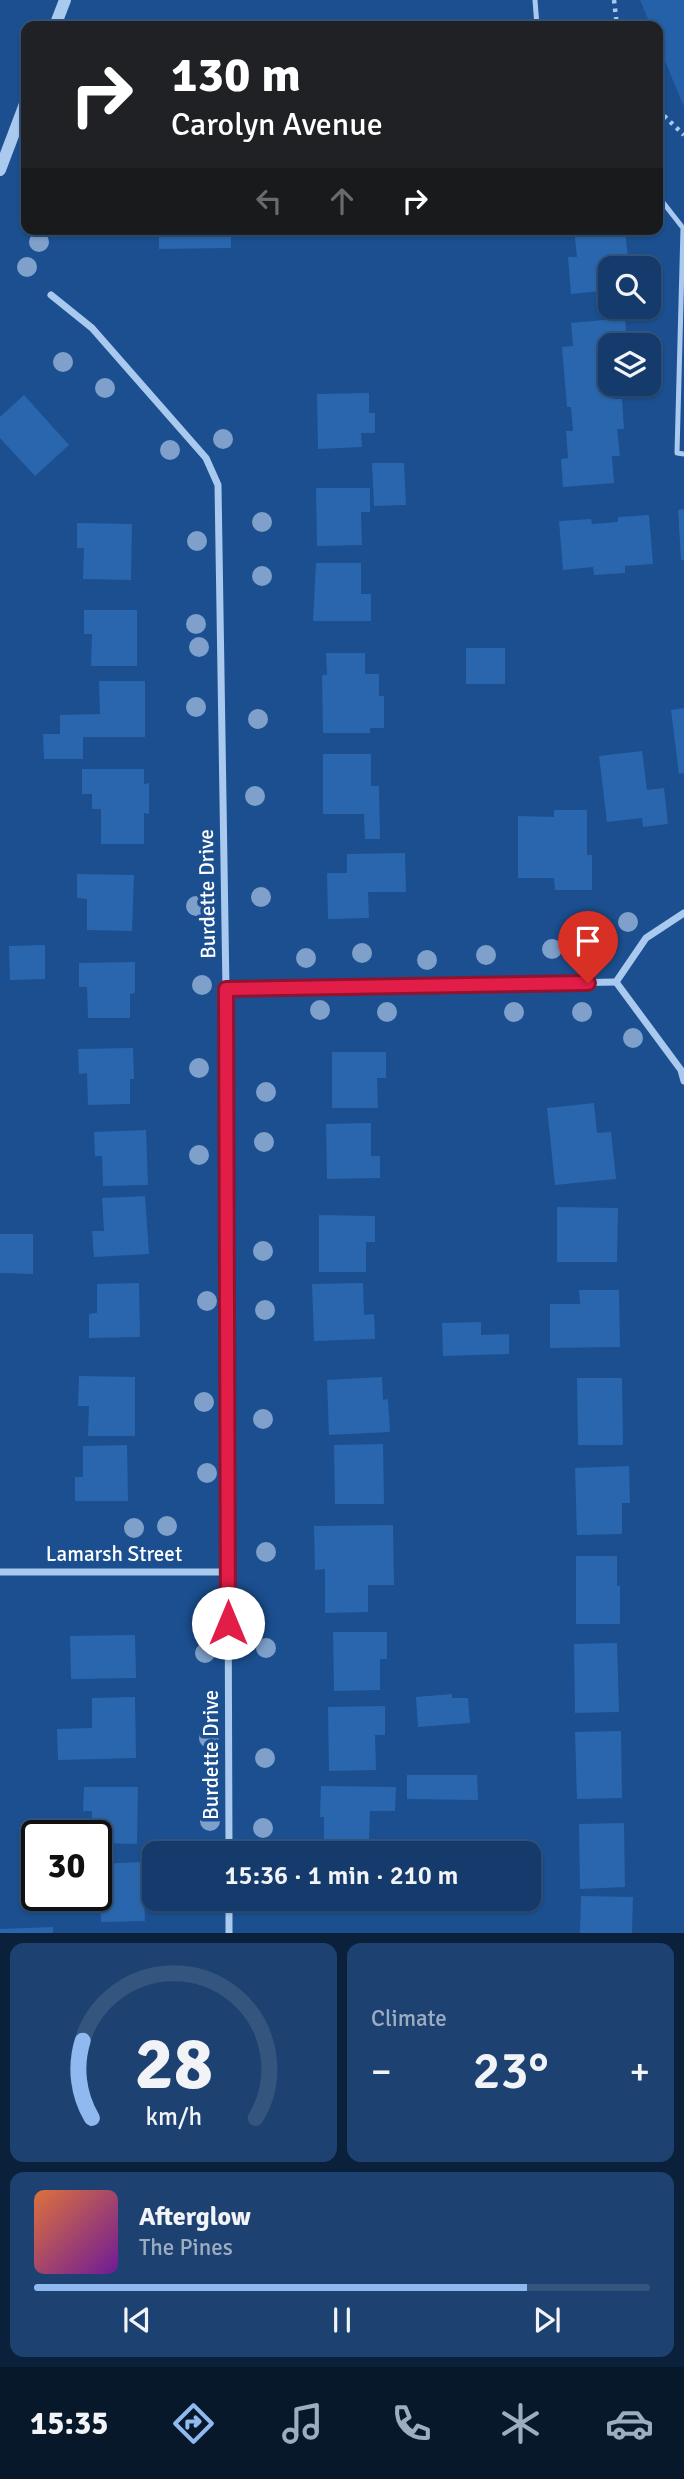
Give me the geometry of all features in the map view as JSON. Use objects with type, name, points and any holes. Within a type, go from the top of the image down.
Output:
[{"type":"street","points":[[57,21],[65,0]]},
{"type":"street","points":[[0,170],[21,114]]},
{"type":"street","name":"Burdette Drive","points":[[51,295],[92,328],[110,348],[206,458],[218,485],[226,989],[229,1841]]},
{"type":"street","points":[[616,982],[646,938],[684,913]]},
{"type":"street","points":[[226,989],[616,982]]},
{"type":"street","points":[[616,982],[681,1070],[684,1081]]},
{"type":"street","name":"Lamarsh Street","points":[[0,1572],[228,1572]]},
{"type":"street","points":[[229,1911],[229,1933]]},
{"type":"lane","points":[[535,0],[537,21]]},
{"type":"lane","points":[[663,202],[683,228],[677,453],[684,454]]},
{"type":"path","points":[[614,0],[616,21]]},
{"type":"path","points":[[663,115],[684,135]]},
{"type":"shaded area","points":[[640,0],[684,0],[684,107],[663,56],[663,21],[649,21]]},
{"type":"building","points":[[159,235],[231,235],[231,248],[159,249]]},
{"type":"building","points":[[575,235],[626,235],[628,256],[598,256],[598,291],[571,294],[568,257],[577,257]]},
{"type":"building","points":[[625,319],[626,333],[598,333],[598,396],[622,399],[624,429],[617,429],[620,456],[612,456],[614,483],[563,487],[561,459],[568,458],[566,431],[573,431],[571,407],[567,407],[562,347],[573,346],[571,323]]},
{"type":"building","points":[[369,393],[369,413],[375,413],[375,433],[361,433],[362,447],[318,449],[317,394]]},
{"type":"building","points":[[24,395],[69,445],[35,476],[0,438],[0,417]]},
{"type":"building","points":[[372,463],[404,463],[406,505],[374,506]]},
{"type":"building","points":[[316,488],[370,488],[370,512],[361,512],[362,545],[317,546]]},
{"type":"building","points":[[684,509],[684,560],[681,560],[678,510]]},
{"type":"building","points":[[649,515],[653,564],[625,566],[625,573],[594,575],[593,567],[563,570],[559,521],[591,519],[592,524],[618,522],[618,517]]},
{"type":"building","points":[[77,523],[132,524],[131,580],[83,579],[84,548],[77,548]]},
{"type":"building","points":[[316,563],[361,563],[361,594],[371,594],[371,621],[313,621]]},
{"type":"building","points":[[84,610],[137,610],[137,666],[91,666],[92,634],[84,634]]},
{"type":"building","points":[[466,648],[505,648],[505,684],[466,684]]},
{"type":"building","points":[[326,653],[365,653],[365,674],[379,674],[379,696],[384,696],[384,728],[370,728],[370,733],[323,733],[322,675],[327,675]]},
{"type":"building","points":[[99,681],[145,681],[145,737],[83,737],[83,759],[44,759],[43,734],[60,734],[60,715],[100,714]]},
{"type":"building","points":[[684,708],[684,773],[679,774],[671,710]]},
{"type":"building","points":[[642,751],[647,790],[664,788],[668,824],[643,827],[642,818],[607,822],[599,756]]},
{"type":"building","points":[[323,754],[371,754],[371,786],[379,786],[380,839],[365,839],[364,814],[323,814]]},
{"type":"building","points":[[82,769],[144,769],[144,784],[149,783],[149,814],[144,813],[144,844],[101,844],[101,809],[92,809],[92,794],[82,794]]},
{"type":"building","points":[[554,810],[587,810],[587,855],[592,855],[592,890],[555,890],[554,878],[518,878],[518,816],[554,817]]},
{"type":"building","points":[[405,853],[406,892],[368,892],[369,918],[328,919],[327,873],[347,873],[347,854]]},
{"type":"building","points":[[77,874],[134,875],[132,931],[87,930],[87,899],[77,898]]},
{"type":"building","points":[[45,945],[45,979],[10,980],[9,946]]},
{"type":"building","points":[[135,962],[135,993],[130,994],[130,1018],[88,1018],[87,987],[79,987],[79,963]]},
{"type":"building","points":[[133,1048],[134,1079],[130,1079],[130,1104],[88,1105],[87,1073],[79,1074],[78,1049]]},
{"type":"building","points":[[332,1052],[386,1052],[386,1078],[377,1078],[378,1108],[332,1108]]},
{"type":"building","points":[[594,1103],[597,1133],[611,1132],[616,1179],[555,1185],[547,1108]]},
{"type":"building","points":[[371,1123],[371,1156],[380,1156],[380,1178],[327,1179],[326,1124]]},
{"type":"building","points":[[146,1130],[148,1185],[103,1186],[102,1156],[95,1156],[94,1132]]},
{"type":"building","points":[[145,1196],[149,1254],[94,1257],[92,1231],[104,1231],[102,1198]]},
{"type":"building","points":[[557,1207],[618,1208],[617,1262],[557,1262]]},
{"type":"building","points":[[319,1215],[375,1216],[375,1242],[366,1242],[366,1272],[319,1272]]},
{"type":"building","points":[[0,1234],[33,1234],[33,1274],[0,1273]]},
{"type":"building","points":[[139,1283],[140,1337],[89,1338],[89,1314],[97,1313],[97,1284]]},
{"type":"building","points":[[363,1283],[364,1315],[374,1314],[375,1339],[314,1341],[312,1284]]},
{"type":"building","points":[[579,1290],[619,1290],[620,1347],[550,1348],[550,1304],[580,1304]]},
{"type":"building","points":[[481,1322],[481,1335],[509,1334],[509,1354],[443,1356],[442,1323]]},
{"type":"building","points":[[79,1376],[135,1377],[135,1436],[88,1436],[89,1406],[78,1406]]},
{"type":"building","points":[[382,1377],[383,1400],[388,1399],[390,1432],[329,1435],[327,1380]]},
{"type":"building","points":[[577,1378],[622,1378],[623,1445],[578,1445]]},
{"type":"building","points":[[383,1444],[384,1504],[335,1504],[334,1445]]},
{"type":"building","points":[[127,1445],[128,1501],[75,1501],[75,1477],[83,1477],[83,1446]]},
{"type":"building","points":[[629,1466],[630,1503],[622,1503],[622,1534],[577,1535],[575,1468]]},
{"type":"building","points":[[393,1525],[394,1585],[368,1585],[368,1612],[325,1613],[325,1569],[315,1570],[314,1526]]},
{"type":"building","points":[[576,1556],[617,1556],[620,1624],[576,1624]]},
{"type":"building","points":[[333,1632],[387,1632],[387,1659],[380,1659],[380,1690],[334,1691]]},
{"type":"building","points":[[135,1635],[136,1678],[71,1679],[70,1636]]},
{"type":"building","points":[[617,1643],[619,1712],[575,1713],[574,1644]]},
{"type":"building","points":[[452,1694],[452,1698],[468,1698],[470,1723],[418,1727],[416,1697]]},
{"type":"building","points":[[135,1697],[136,1758],[58,1760],[57,1729],[92,1728],[92,1698]]},
{"type":"building","points":[[385,1706],[385,1735],[375,1735],[376,1770],[329,1771],[328,1707]]},
{"type":"building","points":[[621,1731],[622,1798],[577,1799],[575,1732]]},
{"type":"building","points":[[407,1775],[477,1775],[478,1800],[407,1799]]},
{"type":"building","points":[[321,1786],[396,1787],[395,1811],[370,1811],[369,1841],[324,1841],[324,1817],[320,1817]]},
{"type":"building","points":[[84,1787],[138,1787],[137,1844],[112,1843],[112,1820],[92,1820],[92,1811],[83,1811]]},
{"type":"building","points":[[624,1823],[625,1887],[580,1889],[579,1824]]},
{"type":"building","points":[[142,1862],[142,1911],[145,1911],[145,1921],[101,1922],[101,1911],[112,1911],[112,1863]]},
{"type":"building","points":[[581,1896],[633,1897],[632,1933],[580,1933]]},
{"type":"building","points":[[53,1927],[53,1933],[0,1933],[0,1929]]},
{"type":"route","points":[[228,1623],[226,989],[588,983]]}]
